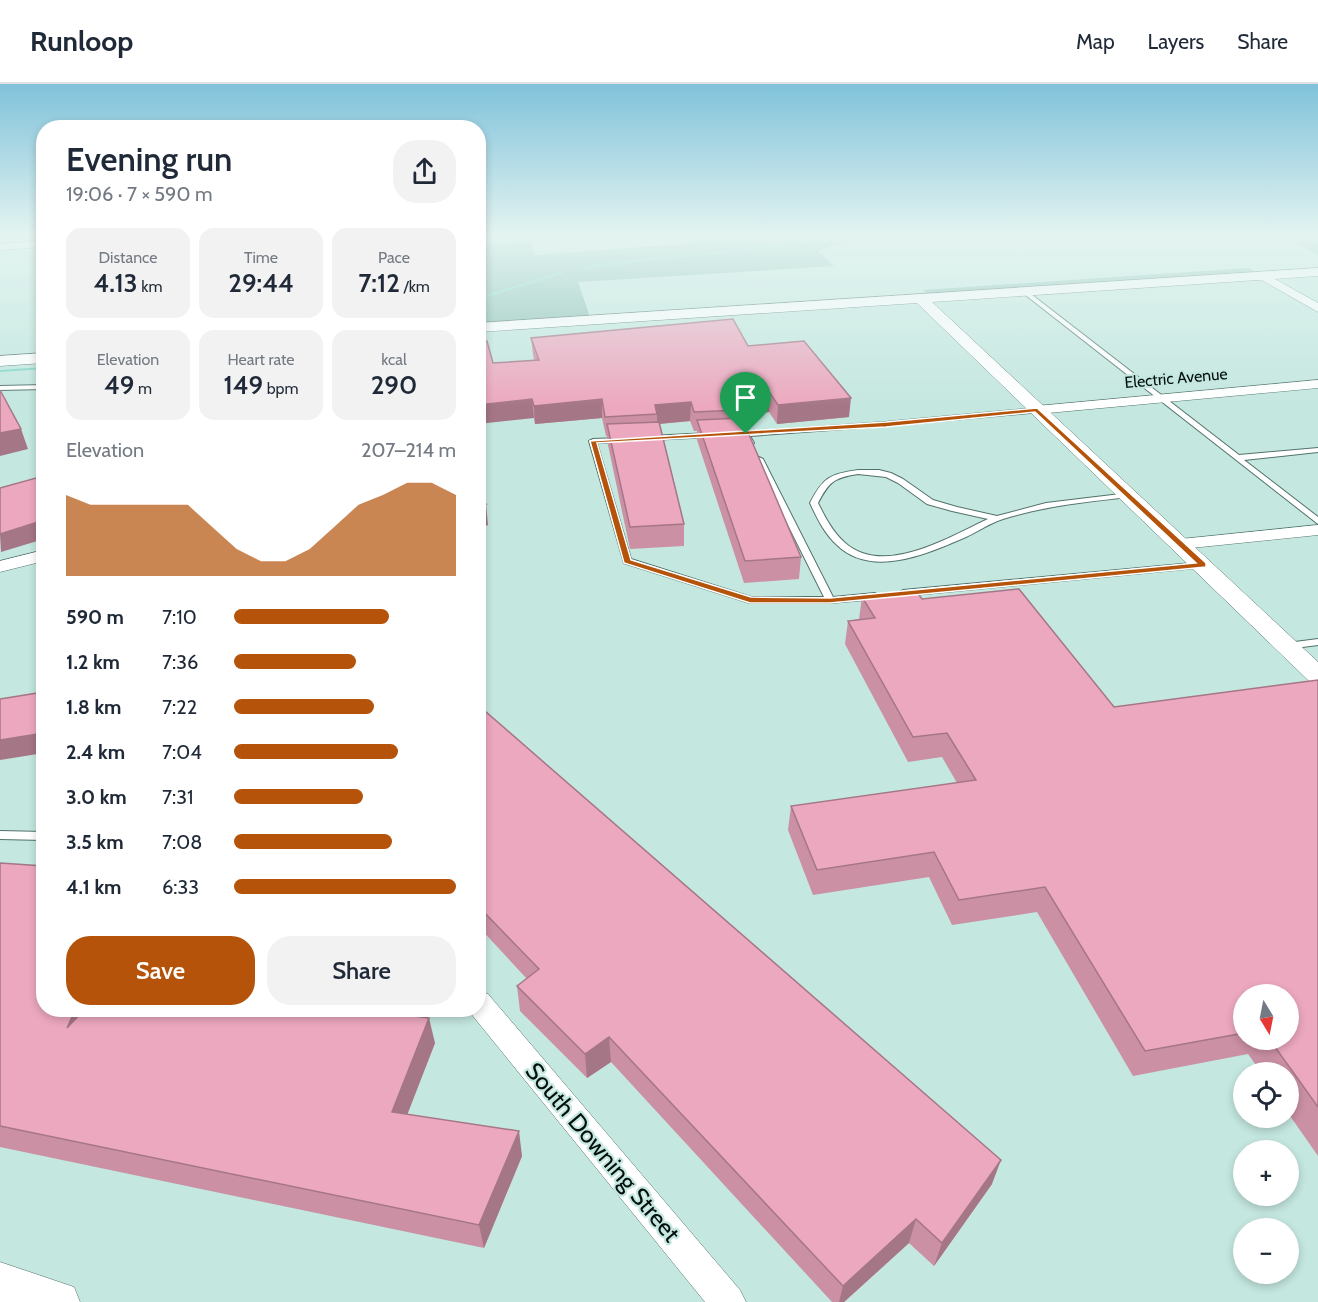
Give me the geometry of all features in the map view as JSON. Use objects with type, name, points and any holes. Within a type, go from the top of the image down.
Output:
[{"type":"street","points":[[486,327],[1025,292]]},
{"type":"street","points":[[1290,292],[1318,308]]},
{"type":"street","points":[[921,298],[1318,676]]},
{"type":"street","points":[[0,361],[36,359]]},
{"type":"street","name":"Electric Avenue","points":[[1037,410],[1318,384]]},
{"type":"street","points":[[1181,544],[1318,530]]},
{"type":"street","points":[[0,567],[36,557]]},
{"type":"street","name":"South Downing Street","points":[[486,1012],[728,1302]]},
{"type":"street","points":[[0,1283],[59,1302]]},
{"type":"lane","points":[[1025,292],[1318,521]]},
{"type":"lane","points":[[0,388],[36,387]]},
{"type":"lane","points":[[734,434],[886,424],[1037,410]]},
{"type":"lane","points":[[746,434],[830,600]]},
{"type":"lane","points":[[640,439],[722,435]]},
{"type":"lane","points":[[628,439],[593,441],[627,561],[750,600],[830,600],[1203,565]]},
{"type":"lane","points":[[1237,458],[1318,450]]},
{"type":"lane","points":[[997,518],[958,511],[927,501],[894,477],[879,472],[856,472],[839,477],[823,485],[814,503],[820,517],[843,547],[854,554],[896,560],[917,554],[997,518],[1129,495]]},
{"type":"lane","points":[[1287,646],[1318,642]]},
{"type":"lane","points":[[0,835],[36,836]]},
{"type":"green space","points":[[486,292],[581,292],[591,320],[486,328]]},
{"type":"green space","points":[[925,292],[1024,292],[932,298]]},
{"type":"building","points":[[733,319],[748,346],[804,341],[851,398],[778,405],[770,393],[734,397],[739,410],[694,412],[691,402],[655,405],[657,414],[605,417],[602,399],[534,406],[532,399],[486,404],[486,341],[493,363],[539,360],[531,338]]},
{"type":"building","points":[[0,390],[21,429],[0,433]]},
{"type":"building","points":[[742,418],[801,557],[745,561],[697,420]]},
{"type":"building","points":[[659,422],[684,524],[630,527],[607,424]]},
{"type":"building","points":[[36,478],[36,523],[0,534],[0,488]]},
{"type":"building","points":[[1019,589],[1114,707],[1318,680],[1318,1107],[1299,1080],[1299,1062],[1286,1062],[1277,1050],[1299,1050],[1299,984],[1233,984],[1233,1035],[1145,1051],[1045,887],[959,900],[934,852],[817,870],[791,806],[976,780],[947,733],[913,737],[848,621],[875,618],[862,597],[916,591],[922,599]]},
{"type":"building","points":[[36,693],[36,734],[0,740],[0,699]]},
{"type":"building","points":[[486,712],[1001,1160],[942,1243],[916,1219],[843,1286],[609,1037],[585,1054],[517,986],[539,969],[486,914]]},
{"type":"building","points":[[0,863],[36,865],[36,1017],[72,1017],[67,1028],[77,1017],[429,1018],[392,1112],[519,1131],[479,1225],[0,1126]]},
{"type":"waterway","points":[[486,297],[501,292]]},
{"type":"waterway","points":[[0,371],[36,369]]},
{"type":"route","points":[[1037,410],[1203,565],[830,600],[750,600],[627,561],[593,441],[746,434],[1037,410]]}]
